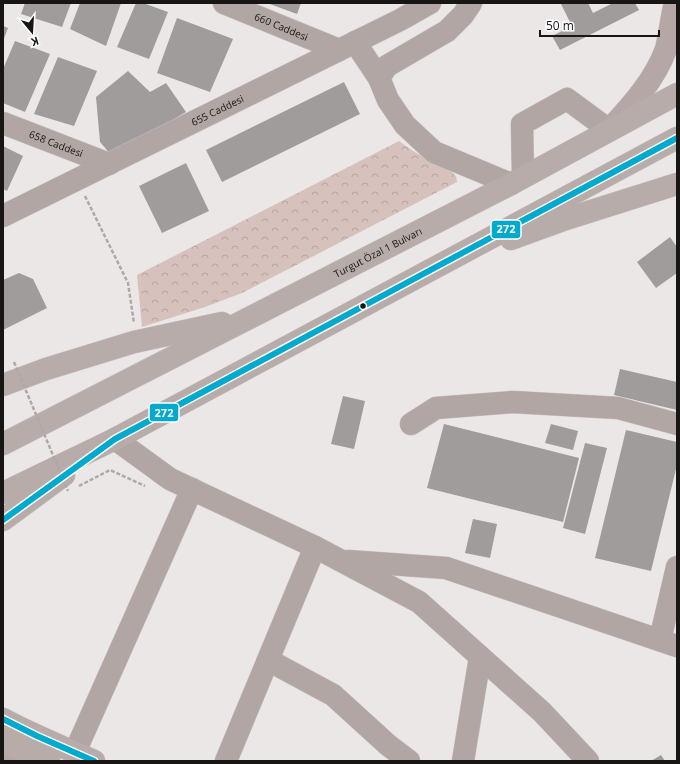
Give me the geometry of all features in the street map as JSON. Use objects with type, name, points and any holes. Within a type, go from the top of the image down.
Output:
[{"type":"highway","name":"Turgut Özal 1 Bulvarı","points":[[3,444],[517,180],[677,94]]},
{"type":"highway","points":[[3,494],[115,439],[677,138]]},
{"type":"highway","points":[[438,266],[566,219],[677,184]]},
{"type":"highway","points":[[3,385],[46,368],[134,342],[254,316]]},
{"type":"highway","name":"Turgut Özal 1 Bulvarı","points":[[3,434],[75,406]]},
{"type":"highway","points":[[3,520],[115,439]]},
{"type":"highway","points":[[3,514],[27,502]]},
{"type":"highway","points":[[3,719],[22,730],[94,761]]},
{"type":"highway","points":[[3,742],[49,761]]},
{"type":"main road","points":[[609,130],[642,91],[657,68],[666,46],[675,3]]},
{"type":"main road","points":[[3,757],[12,761]]},
{"type":"street","name":"660 Caddesi","points":[[224,3],[347,46]]},
{"type":"street","name":"655 Caddesi","points":[[3,216],[400,20],[430,3]]},
{"type":"street","points":[[379,78],[387,66],[447,31],[463,15],[471,3]]},
{"type":"street","points":[[347,46],[379,78],[388,100],[405,125],[434,152],[517,180],[522,124],[566,99],[609,130]]},
{"type":"street","name":"658 Caddesi","points":[[3,123],[109,164]]},
{"type":"street","points":[[411,424],[436,408],[513,402],[618,408],[677,424]]},
{"type":"street","points":[[115,439],[170,479],[315,547],[419,602],[542,712],[588,761]]},
{"type":"street","points":[[75,752],[192,489]]},
{"type":"street","points":[[226,761],[315,547]]},
{"type":"street","points":[[341,561],[446,568],[668,643],[677,567]]},
{"type":"street","points":[[462,761],[480,657]]},
{"type":"street","points":[[268,660],[333,695],[388,745],[410,761]]},
{"type":"path","points":[[77,180],[128,283],[135,324],[127,327]]},
{"type":"path","points":[[22,360],[14,362],[68,491],[110,470],[152,488]]},
{"type":"green space","points":[[399,141],[413,151],[450,170],[456,176],[457,182],[242,293],[205,307],[142,327],[137,275]]},
{"type":"building","points":[[25,3],[71,3],[62,27],[21,14]]},
{"type":"building","points":[[80,3],[121,3],[106,46],[70,29]]},
{"type":"building","points":[[136,3],[143,3],[168,12],[149,59],[117,47]]},
{"type":"building","points":[[267,3],[301,3],[297,14]]},
{"type":"building","points":[[588,3],[593,13],[613,3],[635,3],[639,10],[560,50],[552,36],[572,26],[561,4]]},
{"type":"building","points":[[177,18],[233,39],[210,92],[157,73]]},
{"type":"building","points":[[3,26],[8,28],[3,41]]},
{"type":"building","points":[[15,41],[50,54],[25,112],[3,103],[3,69]]},
{"type":"building","points":[[58,57],[97,71],[74,126],[34,114]]},
{"type":"building","points":[[128,71],[150,92],[166,83],[186,112],[112,156],[100,142],[96,97]]},
{"type":"building","points":[[344,82],[360,114],[222,182],[206,150]]},
{"type":"building","points":[[3,146],[23,156],[7,191],[3,189]]},
{"type":"building","points":[[186,163],[209,211],[162,233],[139,186]]},
{"type":"building","points":[[670,237],[677,247],[677,273],[656,288],[637,262]]},
{"type":"building","points":[[19,273],[33,279],[47,308],[3,330],[3,280]]},
{"type":"building","points":[[620,369],[677,382],[677,410],[614,395]]},
{"type":"building","points":[[343,396],[365,401],[354,449],[331,444]]},
{"type":"building","points":[[444,424],[579,458],[563,522],[427,488]]},
{"type":"building","points":[[551,424],[578,431],[573,450],[545,443]]},
{"type":"building","points":[[626,430],[677,442],[677,465],[651,571],[595,558]]},
{"type":"building","points":[[585,443],[607,448],[585,534],[563,528]]},
{"type":"building","points":[[473,519],[497,524],[490,558],[465,553]]},
{"type":"building","points":[[661,755],[665,761],[651,761]]},
{"type":"transit line","name":"272","points":[[3,520],[115,439],[677,138]]},
{"type":"transit line","name":"272","points":[[3,719],[94,761]]}]
